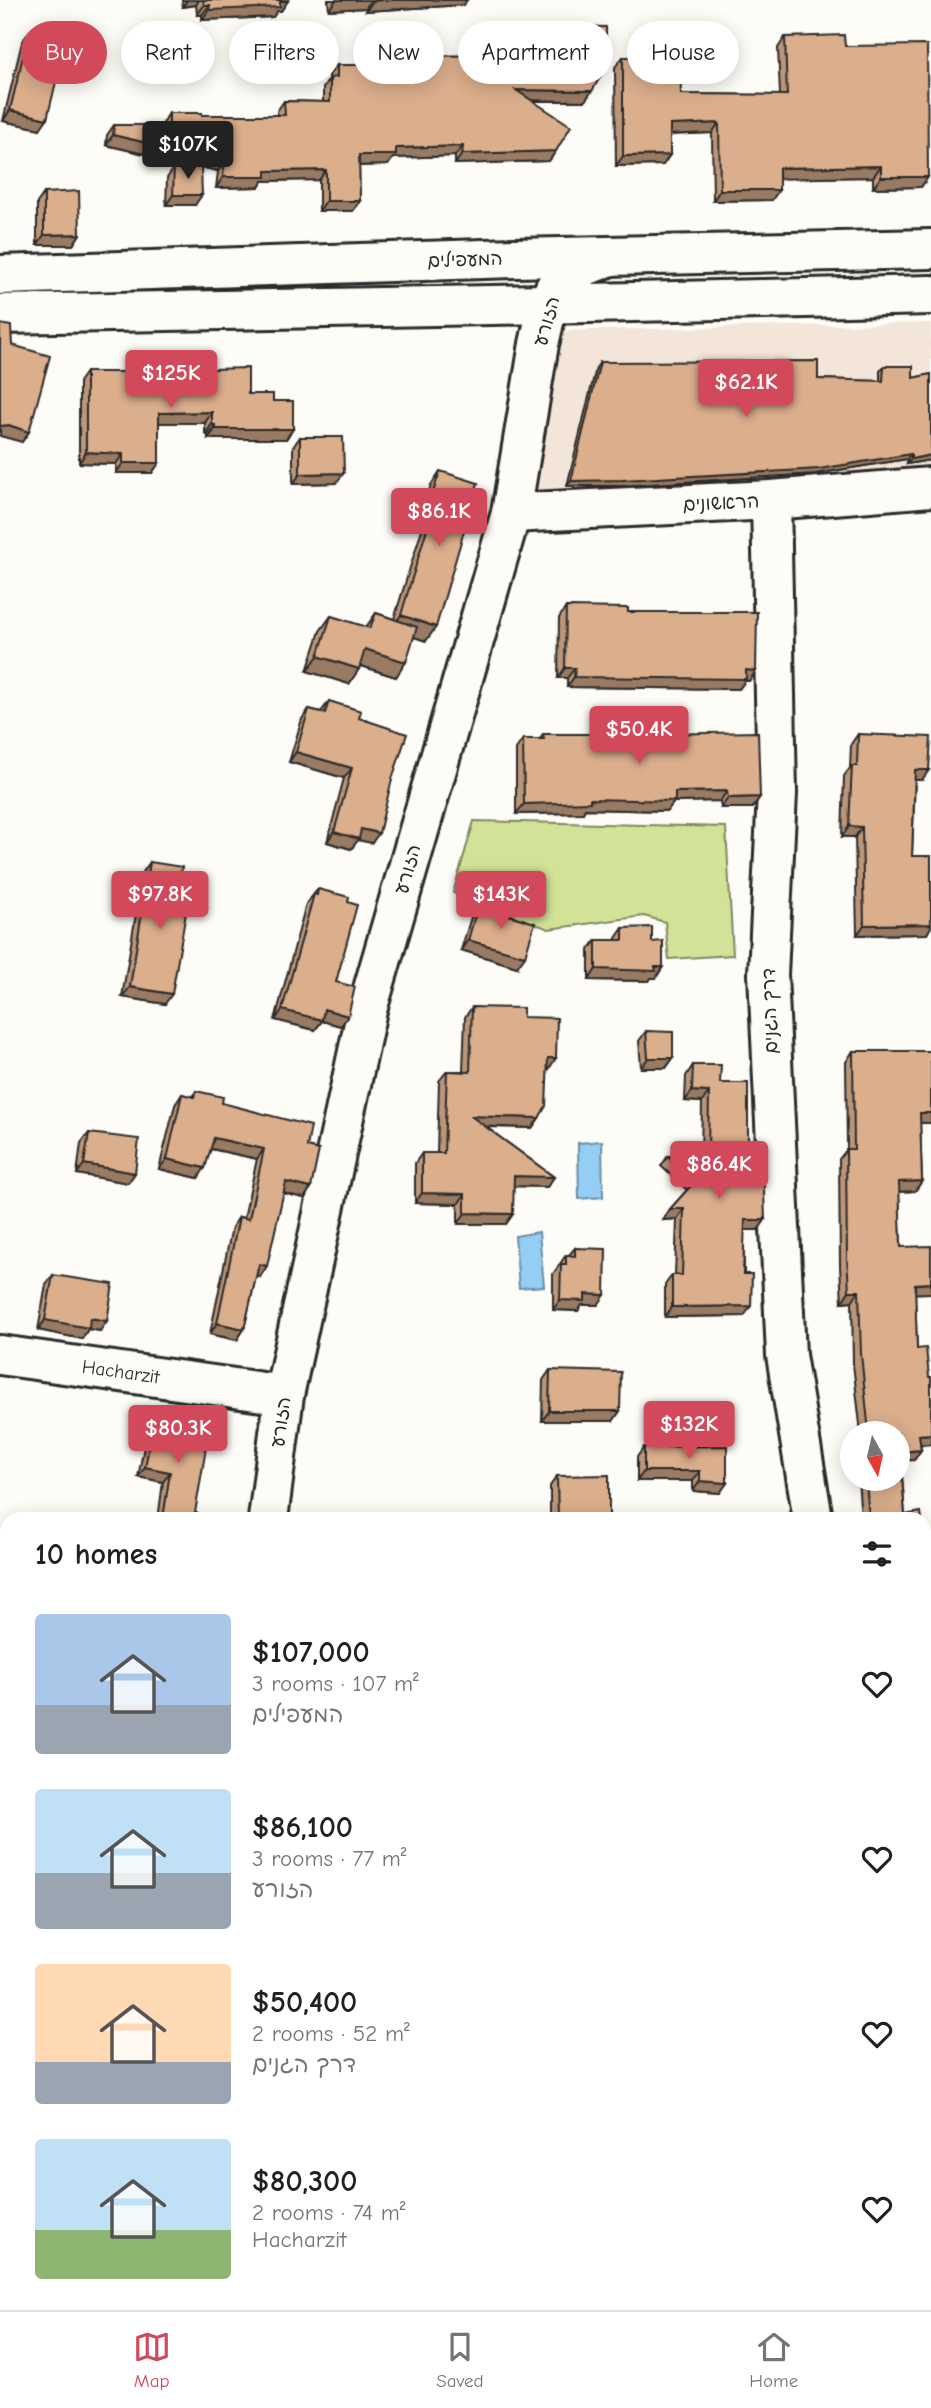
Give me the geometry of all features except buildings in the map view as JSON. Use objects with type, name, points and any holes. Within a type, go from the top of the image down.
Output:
[{"type":"street","name":"המעפילים","points":[[0,275],[931,249]]},
{"type":"street","name":"הזורע","points":[[269,1512],[285,1395],[367,1010],[511,513],[548,304],[555,288],[575,270],[610,256]]},
{"type":"street","points":[[0,314],[931,295]]},
{"type":"street","name":"הראשונים","points":[[511,513],[771,500],[931,487]]},
{"type":"street","name":"דרך הגנים","points":[[771,500],[777,793],[768,974],[786,1355],[812,1512]]},
{"type":"street","name":"Hacharzit","points":[[0,1355],[285,1395]]},
{"type":"shaded area","points":[[931,323],[931,477],[527,504],[553,331]]},
{"type":"green space","points":[[474,821],[726,827],[733,955],[669,959],[665,922],[644,916],[549,929],[453,893]]},
{"type":"water","points":[[602,1141],[603,1197],[579,1199],[578,1143]]},
{"type":"water","points":[[539,1232],[544,1286],[519,1288],[515,1236]]}]
